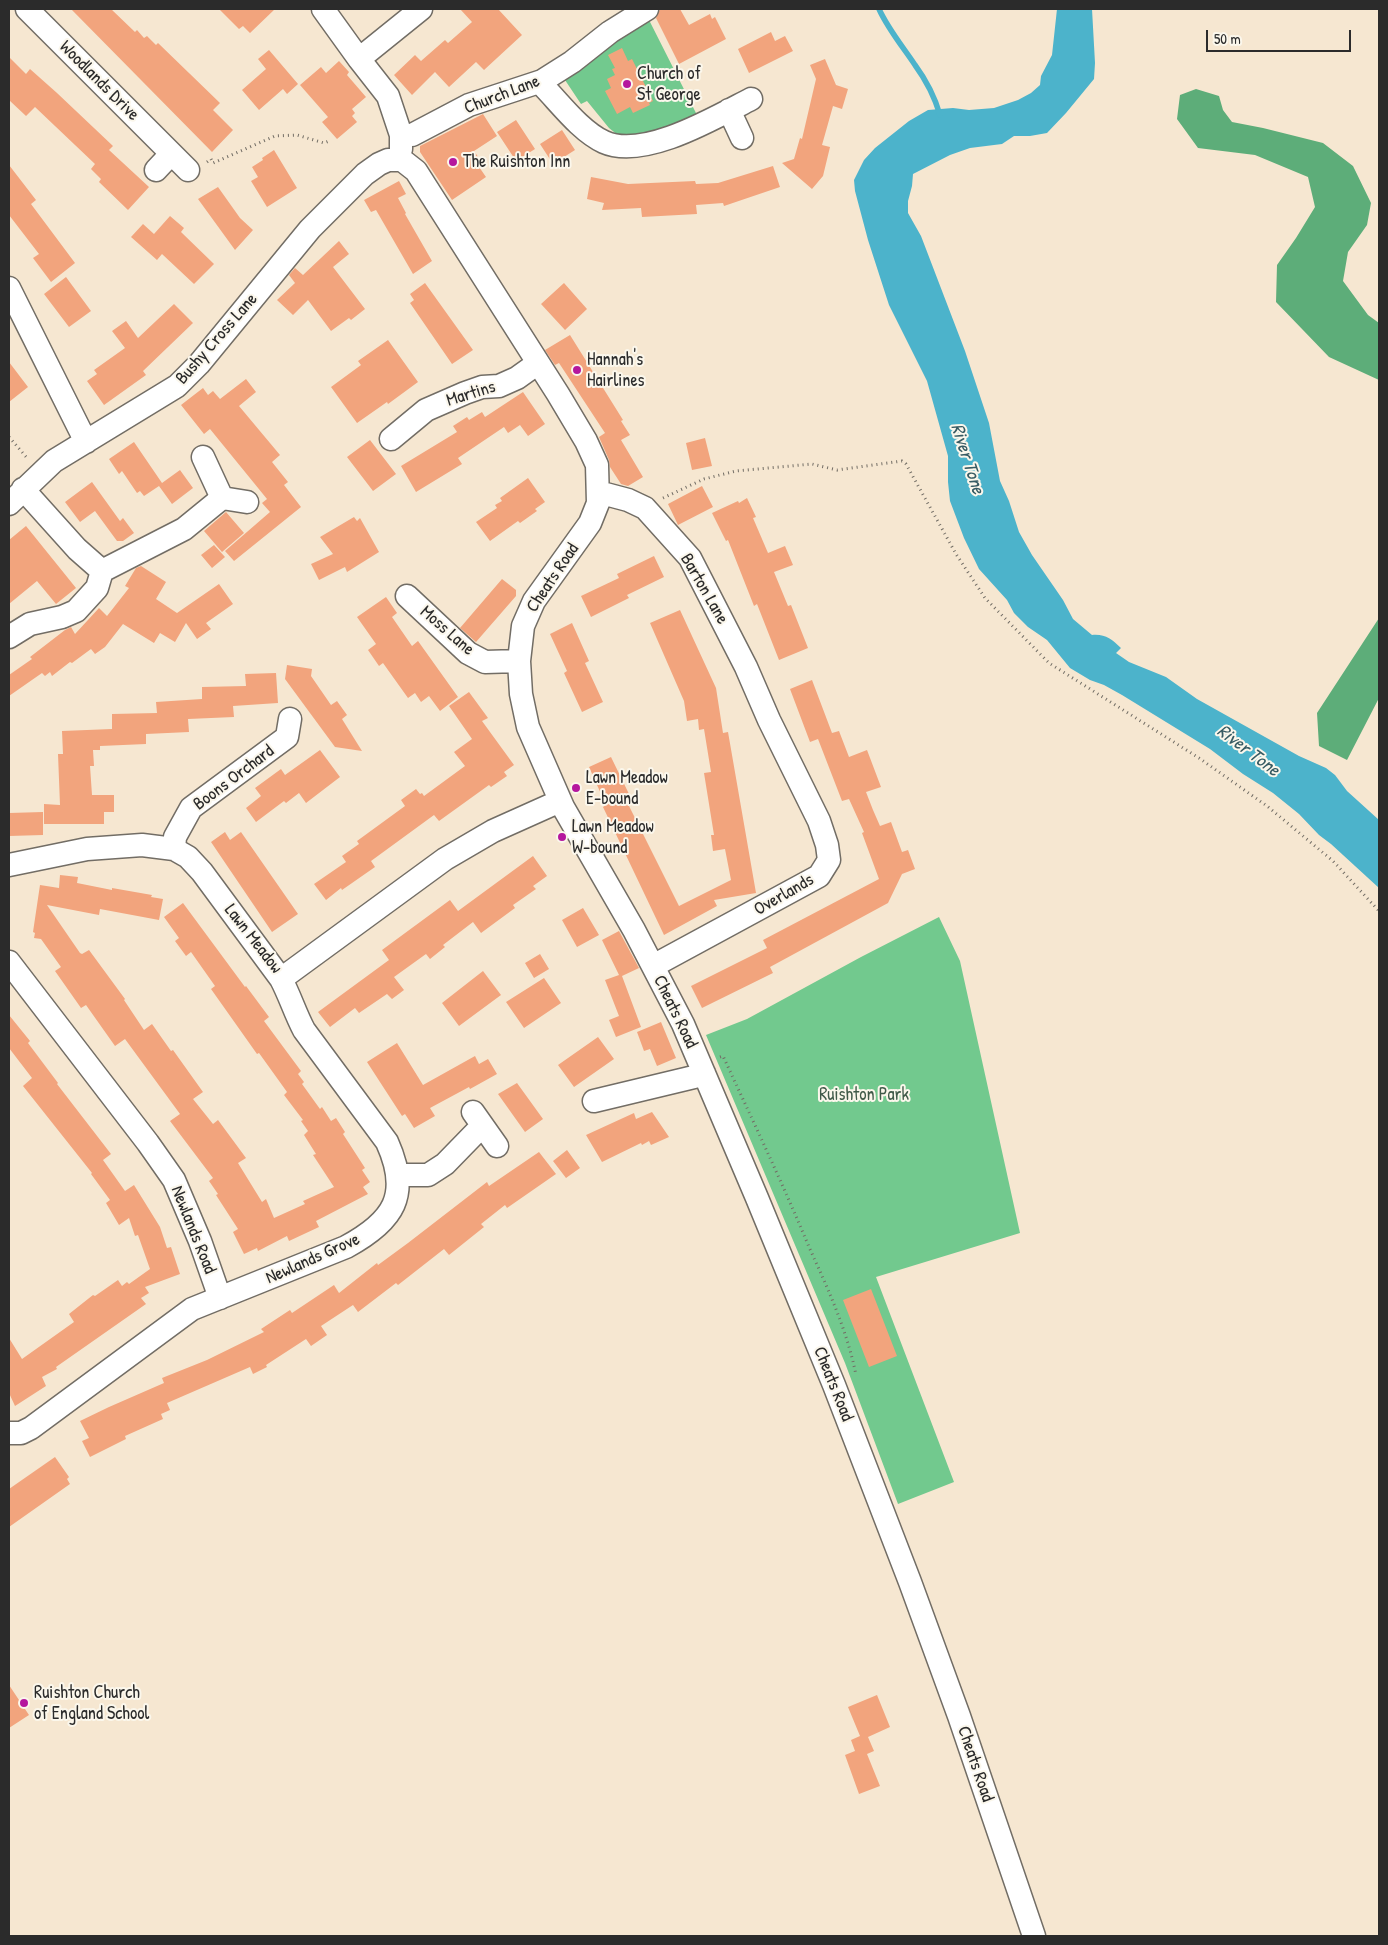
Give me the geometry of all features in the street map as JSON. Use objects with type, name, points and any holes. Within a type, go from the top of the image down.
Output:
[{"type":"street","name":"Woodlands Drive","points":[[27,9],[188,170]]},
{"type":"street","points":[[324,9],[388,96],[401,135],[402,160]]},
{"type":"street","name":"Church Lane","points":[[401,135],[412,135],[469,105],[542,81],[572,62],[610,32],[647,9]]},
{"type":"street","points":[[359,59],[424,15]]},
{"type":"street","points":[[542,81],[545,88],[578,123],[605,142],[629,146],[672,137],[751,99]]},
{"type":"street","points":[[729,110],[742,138]]},
{"type":"street","points":[[156,170],[171,154]]},
{"type":"street","name":"Bushy Cross Lane","points":[[16,497],[54,461],[177,386],[199,364],[310,229],[365,174],[388,160],[402,160]]},
{"type":"street","name":"Cheats Road","points":[[402,160],[416,171],[538,363],[586,441],[597,464],[598,503],[590,523],[534,601],[523,626],[519,661],[521,694],[528,727],[560,801],[653,966],[683,1024],[703,1070],[834,1385],[910,1582],[959,1716],[1034,1936]]},
{"type":"street","points":[[9,288],[86,442]]},
{"type":"street","name":"Martins","points":[[405,436],[426,410],[482,387],[499,386],[517,378],[538,363]]},
{"type":"street","points":[[203,457],[222,498]]},
{"type":"street","name":"Barton Lane","points":[[598,492],[628,500],[645,508],[690,558],[746,667]]},
{"type":"street","points":[[16,497],[102,571]]},
{"type":"street","points":[[9,637],[30,624],[62,617],[76,611],[96,588],[102,571],[184,529],[222,498],[247,502]]},
{"type":"street","name":"Moss Lane","points":[[407,596],[468,653],[485,662],[519,661]]},
{"type":"street","name":"Overlands","points":[[653,966],[804,886],[819,876],[829,860],[828,845],[819,821],[769,720],[746,667]]},
{"type":"street","name":"Boons Orchard","points":[[174,849],[175,837],[191,808],[294,732]]},
{"type":"street","name":"Lawn Meadow","points":[[9,865],[87,849],[116,846],[142,845],[174,849],[188,857],[202,872],[281,979],[445,859],[493,831],[560,801]]},
{"type":"street","name":"Newlands Road","points":[[11,971],[148,1143],[174,1180],[200,1241],[220,1298]]},
{"type":"street","name":"Newlands Grove","points":[[220,1298],[319,1259],[367,1236],[381,1225],[392,1208],[397,1194],[398,1175],[396,1161],[387,1142],[304,1030],[281,979]]},
{"type":"street","points":[[594,1101],[703,1070]]},
{"type":"street","points":[[398,1175],[428,1175],[445,1164],[477,1119],[497,1146]]},
{"type":"street","points":[[9,1433],[21,1433],[31,1428],[192,1310],[220,1298]]},
{"type":"path","points":[[188,170],[198,167],[211,159],[213,163],[275,136],[297,135],[324,143],[329,141]]},
{"type":"path","points":[[9,437],[41,473]]},
{"type":"path","points":[[645,508],[704,479],[736,472],[812,464],[837,470],[902,461],[906,464],[956,554],[986,598],[1049,663],[1199,758],[1267,806],[1333,862],[1379,911]]},
{"type":"path","points":[[703,1070],[723,1056],[829,1292],[850,1347],[856,1375]]},
{"type":"green space","points":[[647,16],[698,117],[647,136],[619,136],[609,128],[587,101],[581,104],[563,77]]},
{"type":"green space","points":[[1196,89],[1219,96],[1223,110],[1232,122],[1323,143],[1353,166],[1371,203],[1367,225],[1348,252],[1343,281],[1368,315],[1379,323],[1379,380],[1329,357],[1276,302],[1277,265],[1315,207],[1308,177],[1255,155],[1198,148],[1177,119],[1180,95]]},
{"type":"green space","points":[[1379,618],[1379,698],[1347,760],[1319,746],[1317,713]]},
{"type":"green space","name":"Ruishton Park","points":[[939,917],[960,961],[1020,1233],[876,1277],[954,1482],[898,1504],[845,1363],[706,1035],[747,1019]]},
{"type":"water","name":"River Tone","points":[[1057,9],[1092,9],[1094,79],[1047,133],[1014,136],[1002,144],[970,148],[950,155],[913,174],[908,201],[908,213],[921,236],[965,351],[989,423],[1000,481],[1019,532],[1032,555],[1063,600],[1073,619],[1092,635],[1105,636],[1114,642],[1121,648],[1116,653],[1129,662],[1166,677],[1197,699],[1299,756],[1326,768],[1335,775],[1347,791],[1379,820],[1379,888],[1319,835],[1299,814],[1273,793],[1243,774],[1210,749],[1122,695],[1070,668],[1047,640],[1028,627],[1014,613],[1007,600],[979,569],[964,538],[950,501],[948,456],[927,381],[889,305],[868,240],[855,191],[854,180],[864,160],[875,148],[909,121],[928,110],[994,108],[1018,100],[1031,93],[1040,85],[1041,76],[1052,55]]},
{"type":"building","points":[[71,9],[111,9],[135,32],[137,30],[144,38],[147,36],[156,45],[158,43],[220,103],[213,110],[233,130],[212,152]]},
{"type":"building","points":[[219,9],[275,9],[250,33],[243,26],[239,29]]},
{"type":"building","points":[[460,9],[498,9],[522,35],[484,70],[476,62],[449,87],[435,72],[412,95],[394,75],[415,55],[421,61],[445,40],[448,43],[472,22]]},
{"type":"building","points":[[660,9],[680,9],[689,25],[710,14],[712,19],[715,17],[726,39],[679,64],[656,18]]},
{"type":"building","points":[[771,32],[775,41],[785,36],[793,51],[749,73],[738,49]]},
{"type":"building","name":"Church of St George","points":[[622,48],[628,61],[632,59],[653,101],[649,103],[650,105],[633,113],[630,107],[617,114],[605,91],[611,88],[607,79],[615,75],[612,69],[615,68],[608,55]]},
{"type":"building","points":[[269,50],[298,84],[287,94],[283,89],[259,110],[242,90],[266,69],[258,59]]},
{"type":"building","points":[[9,57],[26,74],[30,69],[57,93],[113,146],[109,150],[149,187],[128,210],[99,182],[101,179],[91,169],[95,164],[35,107],[26,116],[9,100]]},
{"type":"building","points":[[825,59],[836,85],[848,89],[842,109],[833,106],[822,145],[830,147],[823,176],[812,189],[782,163],[794,159],[800,138],[802,139],[816,79],[810,65]]},
{"type":"building","points":[[339,61],[349,72],[347,75],[366,97],[352,109],[355,113],[352,116],[357,122],[337,139],[322,122],[328,117],[300,85],[321,67],[326,73]]},
{"type":"building","name":"The Ruishton Inn","points":[[483,114],[497,136],[474,151],[481,161],[477,164],[486,177],[452,200],[420,152],[420,146]]},
{"type":"building","points":[[516,120],[535,149],[516,161],[497,132]]},
{"type":"building","points":[[562,130],[575,150],[553,164],[540,144]]},
{"type":"building","points":[[274,150],[297,188],[267,207],[251,181],[258,177],[252,167]]},
{"type":"building","points":[[9,165],[36,200],[31,204],[75,263],[51,282],[33,258],[39,254],[9,215]]},
{"type":"building","points":[[773,166],[780,187],[724,206],[723,203],[696,205],[697,214],[642,217],[641,208],[602,210],[604,203],[587,199],[591,177],[628,184],[695,181],[696,184],[718,183]]},
{"type":"building","points":[[399,181],[406,194],[398,198],[432,261],[413,274],[376,210],[371,212],[364,200]]},
{"type":"building","points":[[218,187],[240,218],[253,230],[235,250],[198,199]]},
{"type":"building","points":[[170,216],[184,228],[181,232],[214,264],[194,284],[162,254],[157,260],[131,237],[143,224],[154,234]]},
{"type":"building","points":[[339,241],[349,254],[333,267],[365,309],[351,320],[349,318],[331,331],[308,300],[293,315],[277,300],[295,283],[289,275],[295,268],[303,275]]},
{"type":"building","points":[[66,277],[91,311],[69,327],[44,294]]},
{"type":"building","points":[[425,283],[473,350],[452,364],[410,303],[414,300],[410,294]]},
{"type":"building","points":[[564,283],[587,309],[565,330],[541,304]]},
{"type":"building","points":[[174,304],[193,323],[143,371],[146,375],[104,405],[87,381],[97,374],[94,370],[125,348],[112,331],[126,321],[138,338]]},
{"type":"building","points":[[570,335],[623,420],[621,421],[630,435],[621,440],[643,477],[628,486],[621,484],[610,467],[599,437],[605,433],[559,363],[555,365],[545,350]]},
{"type":"building","points":[[388,340],[418,382],[388,404],[387,402],[357,423],[331,387],[361,365],[358,361]]},
{"type":"building","points":[[9,362],[28,387],[9,402]]},
{"type":"building","points":[[246,379],[256,392],[239,406],[280,455],[272,462],[288,482],[284,485],[301,507],[234,561],[225,551],[270,512],[262,503],[267,499],[210,429],[204,434],[181,405],[203,388],[208,395],[213,391],[220,399]]},
{"type":"building","points":[[523,392],[545,424],[528,436],[520,425],[508,433],[504,427],[458,458],[462,464],[416,492],[401,466],[457,432],[453,426],[467,417],[469,420],[482,412],[485,417]]},
{"type":"building","points":[[705,438],[712,466],[692,470],[686,443]]},
{"type":"building","points":[[370,440],[396,474],[373,491],[347,457]]},
{"type":"building","points":[[134,442],[162,483],[180,470],[193,488],[172,504],[159,486],[144,496],[140,491],[137,493],[122,471],[119,474],[109,459]]},
{"type":"building","points":[[528,478],[545,502],[535,509],[537,511],[520,523],[518,521],[490,541],[476,522],[497,508],[495,505],[502,501],[500,498]]},
{"type":"building","points":[[92,482],[120,521],[123,518],[134,533],[123,541],[117,541],[95,511],[80,522],[65,502]]},
{"type":"building","points":[[702,486],[713,507],[678,525],[668,504]]},
{"type":"building","points":[[747,498],[756,517],[753,518],[768,553],[785,546],[793,565],[774,572],[788,606],[791,605],[808,648],[779,660],[757,604],[754,606],[728,540],[726,541],[712,513]]},
{"type":"building","points":[[226,512],[244,533],[222,552],[204,531]]},
{"type":"building","points":[[354,517],[357,521],[360,518],[379,552],[347,572],[345,567],[319,580],[311,564],[333,554],[320,537]]},
{"type":"building","points":[[26,526],[76,588],[56,604],[37,581],[9,604],[9,540]]},
{"type":"building","points":[[214,545],[225,557],[212,568],[201,555]]},
{"type":"building","points":[[654,556],[664,577],[627,595],[629,598],[591,617],[581,596],[619,578],[617,574]]},
{"type":"building","points":[[141,566],[166,582],[156,599],[177,613],[219,584],[233,604],[206,623],[211,629],[197,639],[186,623],[175,642],[160,633],[154,643],[123,624],[105,647],[95,654],[91,649],[52,676],[50,672],[45,676],[42,673],[9,696],[9,675],[32,659],[30,657],[65,630],[71,627],[75,634],[99,608],[107,616],[129,588],[125,586],[136,568]]},
{"type":"building","points":[[502,579],[516,590],[516,596],[476,642],[460,628]]},
{"type":"building","points":[[386,597],[397,613],[392,617],[412,646],[418,641],[458,697],[440,711],[429,696],[421,702],[415,693],[408,698],[383,663],[379,666],[368,650],[376,644],[357,617]]},
{"type":"building","points":[[680,610],[716,688],[723,733],[728,732],[756,893],[714,900],[717,906],[664,935],[603,807],[606,805],[589,767],[611,757],[629,794],[624,796],[679,906],[731,880],[725,849],[713,851],[711,835],[714,835],[704,773],[711,772],[704,729],[699,730],[698,719],[687,721],[684,701],[650,623]]},
{"type":"building","points":[[572,623],[589,661],[585,663],[603,702],[582,712],[564,673],[567,671],[550,634]]},
{"type":"building","points":[[287,665],[312,669],[311,676],[331,705],[337,701],[347,715],[342,719],[362,751],[335,747],[285,679]]},
{"type":"building","points":[[276,673],[278,703],[233,706],[234,717],[188,719],[189,732],[146,734],[146,744],[100,746],[100,750],[93,750],[94,766],[90,766],[92,795],[114,795],[114,812],[104,812],[104,824],[44,824],[44,804],[60,805],[58,754],[63,754],[62,731],[112,729],[112,714],[157,713],[156,702],[202,699],[202,687],[246,686],[245,674]]},
{"type":"building","points":[[812,680],[832,733],[839,731],[849,757],[867,750],[881,787],[866,792],[873,810],[880,826],[891,822],[902,852],[908,850],[915,869],[902,874],[888,903],[770,967],[773,973],[702,1008],[691,986],[767,948],[763,940],[879,879],[862,833],[864,832],[849,799],[842,801],[818,739],[810,742],[790,689]]},
{"type":"building","points":[[469,692],[488,718],[482,721],[514,765],[504,772],[507,776],[491,787],[489,785],[439,821],[434,815],[371,861],[375,867],[342,890],[341,888],[326,900],[314,884],[346,862],[342,856],[359,844],[357,841],[405,806],[401,800],[416,789],[424,796],[465,766],[454,752],[472,739],[449,706]]},
{"type":"building","points":[[320,750],[340,777],[306,803],[299,793],[286,803],[284,801],[256,822],[246,808],[261,796],[255,788],[281,769],[285,775]]},
{"type":"building","points":[[43,812],[43,835],[9,836],[9,813]]},
{"type":"building","points":[[225,832],[230,840],[241,832],[298,914],[272,932],[211,842]]},
{"type":"building","points":[[533,856],[547,876],[533,886],[536,889],[513,905],[515,908],[481,933],[473,922],[443,945],[445,947],[430,959],[426,954],[394,977],[404,990],[392,999],[387,994],[359,1013],[355,1008],[330,1027],[318,1012],[389,960],[382,950],[450,900],[458,911]]},
{"type":"building","points":[[60,875],[78,877],[77,883],[152,895],[151,897],[163,899],[159,920],[100,909],[99,915],[47,905],[80,953],[82,954],[89,950],[125,999],[144,1030],[152,1024],[171,1051],[173,1050],[203,1092],[193,1099],[213,1124],[218,1120],[246,1158],[238,1163],[262,1202],[266,1199],[274,1218],[305,1204],[303,1201],[334,1187],[313,1155],[316,1154],[304,1135],[308,1131],[301,1121],[303,1120],[284,1095],[287,1092],[259,1053],[257,1054],[211,989],[215,986],[191,952],[186,956],[175,941],[179,938],[164,917],[183,903],[269,1017],[264,1021],[301,1071],[298,1074],[304,1082],[302,1084],[320,1109],[322,1107],[331,1121],[336,1118],[345,1132],[343,1134],[365,1168],[362,1170],[370,1182],[363,1187],[368,1194],[316,1221],[319,1227],[289,1241],[287,1236],[258,1251],[257,1248],[244,1254],[233,1232],[238,1229],[209,1181],[213,1178],[170,1121],[180,1114],[125,1039],[115,1046],[86,1005],[81,1008],[55,971],[61,967],[41,939],[34,938],[35,933],[33,932],[40,885],[59,888]]},
{"type":"building","points":[[583,908],[599,935],[577,947],[562,920]]},
{"type":"building","points":[[619,931],[639,968],[622,976],[641,1027],[616,1037],[609,1020],[619,1016],[605,980],[619,975],[602,940]]},
{"type":"building","points":[[540,954],[549,969],[534,978],[525,963]]},
{"type":"building","points":[[483,971],[501,995],[459,1026],[442,1003]]},
{"type":"building","points":[[544,978],[561,1003],[524,1028],[506,1002]]},
{"type":"building","points":[[9,1015],[30,1041],[28,1043],[57,1084],[111,1154],[103,1160],[125,1191],[134,1185],[160,1227],[167,1248],[171,1247],[180,1274],[145,1287],[149,1293],[141,1298],[146,1304],[56,1367],[57,1369],[42,1377],[46,1386],[15,1406],[9,1393],[9,1338],[22,1359],[74,1322],[69,1314],[93,1295],[95,1296],[118,1280],[122,1286],[127,1282],[129,1284],[150,1269],[138,1235],[135,1236],[129,1218],[119,1225],[106,1203],[110,1200],[92,1173],[23,1086],[32,1078],[9,1048]]},
{"type":"building","points":[[661,1022],[676,1058],[657,1066],[650,1049],[644,1051],[637,1032]]},
{"type":"building","points":[[598,1037],[614,1059],[574,1087],[558,1065]]},
{"type":"building","points":[[397,1043],[423,1085],[475,1056],[479,1064],[488,1059],[497,1074],[430,1108],[435,1116],[414,1128],[405,1114],[402,1116],[367,1062]]},
{"type":"building","points":[[517,1083],[543,1119],[525,1132],[498,1094]]},
{"type":"building","points":[[652,1112],[669,1137],[651,1145],[649,1141],[642,1145],[641,1143],[602,1162],[586,1135],[634,1113],[636,1119]]},
{"type":"building","points":[[567,1150],[580,1168],[566,1178],[553,1161]]},
{"type":"building","points":[[539,1152],[556,1174],[507,1208],[505,1205],[481,1224],[484,1227],[449,1255],[444,1249],[398,1285],[396,1283],[358,1312],[353,1305],[321,1326],[327,1335],[311,1346],[306,1339],[266,1365],[267,1367],[253,1374],[250,1367],[167,1403],[170,1410],[161,1414],[163,1419],[125,1436],[126,1439],[90,1457],[82,1441],[89,1438],[80,1421],[164,1383],[162,1378],[207,1360],[264,1332],[261,1329],[290,1310],[292,1313],[334,1285],[339,1293],[487,1182],[489,1186]]},
{"type":"building","points":[[871,1289],[897,1356],[869,1367],[843,1300]]},
{"type":"building","points":[[55,1457],[69,1477],[67,1479],[70,1484],[9,1527],[9,1489]]},
{"type":"building","points":[[9,1685],[29,1715],[9,1728]]},
{"type":"building","points":[[877,1695],[890,1727],[868,1737],[874,1751],[867,1754],[880,1786],[859,1794],[845,1755],[855,1751],[851,1740],[860,1736],[848,1707]]},
{"type":"waterway","points":[[879,9],[891,31],[926,83],[936,102],[940,115]]},
{"type":"place","name":"Church of St George","points":[[627,84]]},
{"type":"place","name":"The Ruishton Inn","points":[[453,162]]},
{"type":"place","name":"Hannah's Hairlines","points":[[577,370]]},
{"type":"place","name":"Lawn Meadow E-bound","points":[[576,788]]},
{"type":"place","name":"Lawn Meadow W-bound","points":[[562,837]]},
{"type":"place","name":"Ruishton Church of England School","points":[[24,1703]]}]
